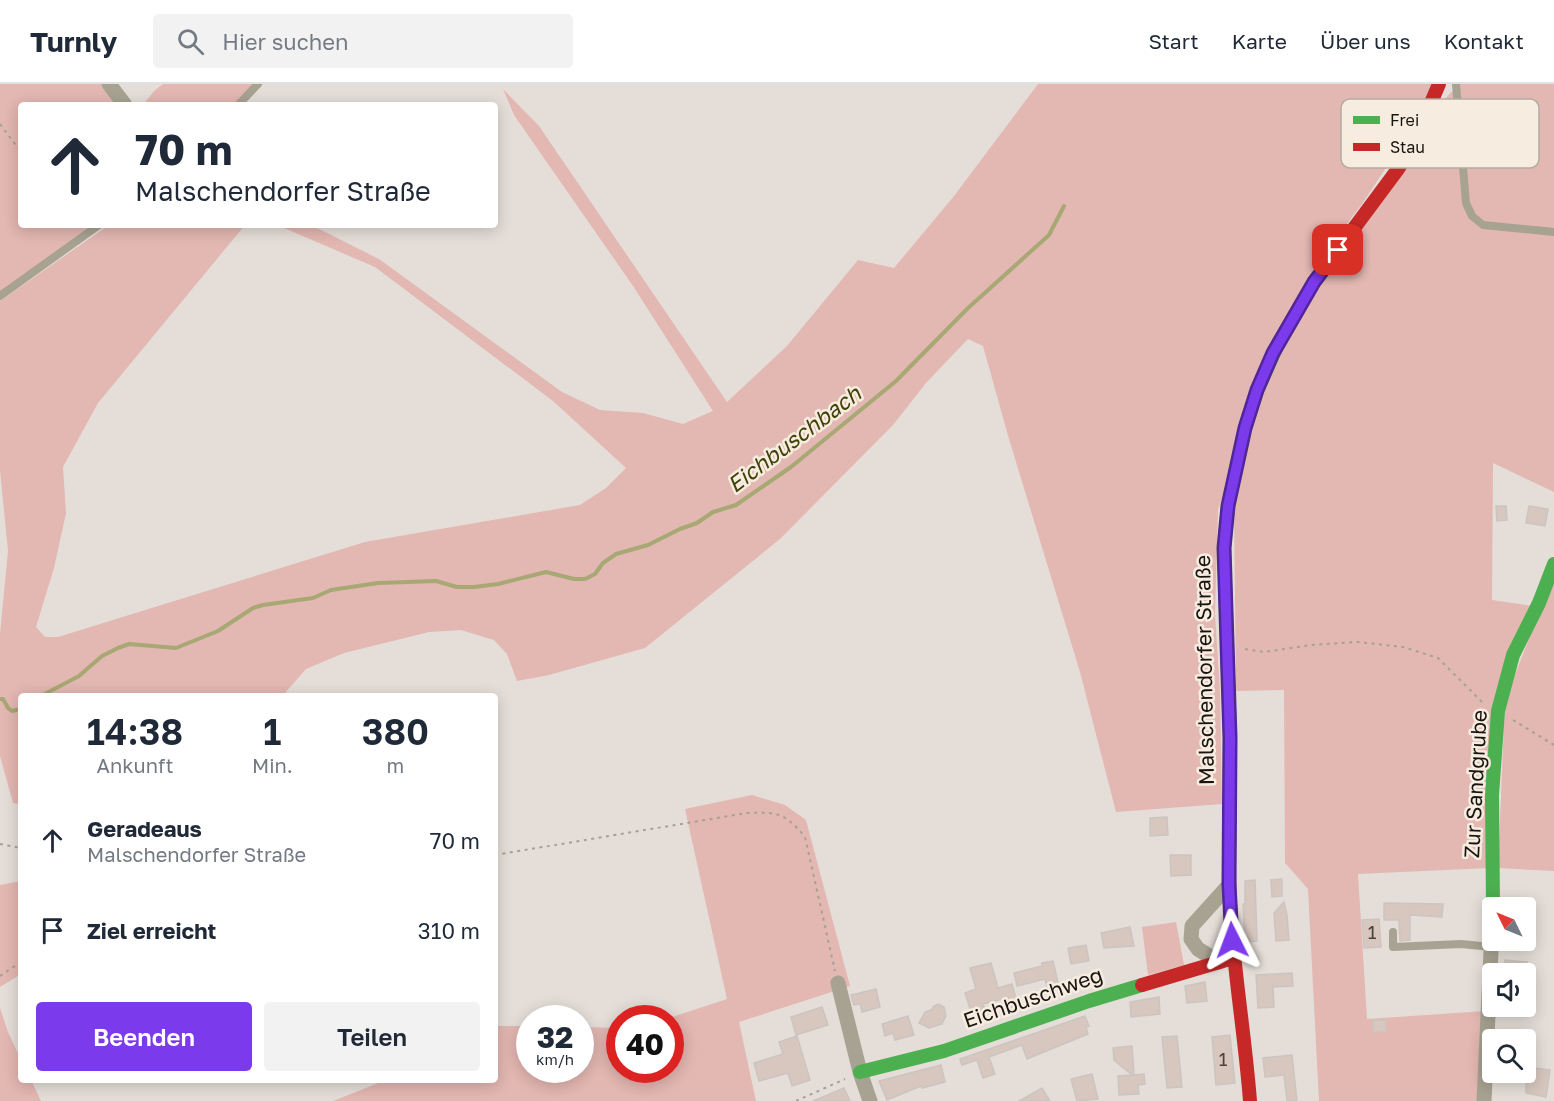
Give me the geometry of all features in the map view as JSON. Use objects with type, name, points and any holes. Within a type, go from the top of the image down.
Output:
[{"type":"street","points":[[109,84],[123,102]]},
{"type":"street","name":"Malschendorfer Straße","points":[[1433,99],[1439,84]]},
{"type":"street","name":"Malschendorfer Straße","points":[[1250,1101],[1246,1047],[1226,960],[1230,738],[1224,548],[1228,506],[1236,464],[1257,390],[1273,353],[1314,282],[1399,168]]},
{"type":"street","name":"Zur Sandgrube","points":[[1493,897],[1492,795],[1498,711],[1514,656],[1554,564]]},
{"type":"street","points":[[1226,960],[1198,949],[1191,939],[1192,926],[1229,885]]},
{"type":"street","points":[[1484,1101],[1492,951]]},
{"type":"street","name":"Eichbuschweg","points":[[860,1072],[944,1050],[1089,1000],[1226,960]]},
{"type":"street","points":[[838,983],[860,1072],[870,1101]]},
{"type":"lane","points":[[241,102],[258,84]]},
{"type":"lane","points":[[1456,84],[1457,99]]},
{"type":"lane","points":[[1463,168],[1466,202],[1472,216],[1483,225],[1554,232]]},
{"type":"lane","points":[[0,296],[95,228]]},
{"type":"lane","points":[[1393,932],[1393,947],[1482,946]]},
{"type":"path","points":[[0,124],[18,148]]},
{"type":"path","points":[[1226,645],[1264,652],[1311,645],[1358,642],[1403,647],[1438,658],[1478,700],[1554,745]]},
{"type":"path","points":[[498,854],[747,813],[773,812],[791,820],[805,837],[838,983]]},
{"type":"path","points":[[0,844],[18,847]]},
{"type":"path","points":[[0,976],[18,964]]},
{"type":"path","points":[[796,1101],[860,1072]]},
{"type":"shaded area","points":[[0,84],[108,84],[122,102],[18,102],[18,228],[95,228],[0,296]]},
{"type":"shaded area","points":[[163,84],[258,84],[241,102],[145,102]]},
{"type":"shaded area","points":[[1038,84],[1432,84],[1426,99],[1341,99],[1341,168],[1386,168],[1362,204],[1314,267],[1218,509],[1215,614],[1220,692],[1222,804],[1116,812],[1080,672],[983,346],[968,339],[926,383],[893,425],[780,539],[645,648],[549,675],[517,681],[507,654],[494,640],[461,630],[429,632],[344,653],[306,669],[285,693],[18,693],[18,804],[13,803],[0,756],[0,634],[8,551],[0,470],[0,301],[105,228],[243,228],[98,403],[63,467],[66,513],[54,568],[36,627],[45,637],[58,637],[365,542],[580,505],[606,488],[626,468],[553,401],[375,267],[284,228],[317,228],[379,259],[562,392],[600,410],[643,413],[683,424],[713,411],[633,286],[514,115],[503,89],[539,126],[727,402],[787,346],[858,260],[894,268],[954,196]]},
{"type":"shaded area","points":[[1459,84],[1554,84],[1554,492],[1493,463],[1492,600],[1533,606],[1506,659],[1489,868],[1358,874],[1367,1019],[1482,1011],[1482,1017],[1485,1017],[1478,1101],[1319,1101],[1308,889],[1285,863],[1284,690],[1236,691],[1234,509],[1252,427],[1273,366],[1305,306],[1397,168],[1539,168],[1539,99],[1445,99]]},
{"type":"shaded area","points":[[1554,575],[1554,871],[1498,868],[1505,700]]},
{"type":"shaded area","points":[[752,795],[785,805],[806,820],[850,986],[739,1022],[756,1101],[333,1101],[378,1083],[498,1083],[498,1026],[516,1026],[516,1083],[594,1083],[594,1027],[606,1028],[606,1083],[684,1083],[684,1013],[727,999],[685,809]]},
{"type":"shaded area","points":[[18,882],[18,976],[0,987],[0,885]]},
{"type":"shaded area","points":[[1176,922],[1184,965],[1148,975],[1142,927]]},
{"type":"shaded area","points":[[0,1008],[18,1054],[18,1083],[32,1083],[41,1101],[0,1101]]},
{"type":"building","points":[[1496,506],[1506,506],[1507,520],[1497,521]]},
{"type":"building","points":[[1529,506],[1548,509],[1545,526],[1526,523]]},
{"type":"building","points":[[1167,817],[1168,835],[1150,836],[1150,818]]},
{"type":"building","points":[[1170,855],[1191,855],[1191,875],[1171,876]]},
{"type":"building","points":[[1282,879],[1282,896],[1272,897],[1271,880]]},
{"type":"building","points":[[1255,880],[1257,941],[1245,942],[1243,904],[1245,904],[1245,881]]},
{"type":"building","points":[[1284,902],[1289,940],[1276,941],[1274,913]]},
{"type":"building","points":[[1384,903],[1443,904],[1442,917],[1410,915],[1410,940],[1400,941],[1399,920],[1384,920]]},
{"type":"building","points":[[1379,919],[1381,947],[1364,948],[1362,920]]},
{"type":"building","points":[[1130,927],[1134,946],[1104,948],[1101,933]]},
{"type":"building","points":[[1086,945],[1089,961],[1071,964],[1068,948]]},
{"type":"building","points":[[1505,960],[1527,962],[1527,963],[1505,963]]},
{"type":"building","points":[[1053,961],[1059,987],[1048,990],[1045,979],[1017,986],[1014,973]]},
{"type":"building","points":[[991,963],[998,988],[1012,984],[1019,1009],[1006,1012],[1003,999],[983,1004],[985,1011],[972,1015],[965,993],[976,989],[970,968]]},
{"type":"building","points":[[1292,973],[1293,986],[1273,987],[1274,1007],[1258,1008],[1256,975]]},
{"type":"building","points":[[1205,982],[1207,1001],[1187,1003],[1185,986]]},
{"type":"building","points":[[876,989],[880,1007],[862,1012],[860,1004],[854,1005],[851,995]]},
{"type":"building","points":[[1159,997],[1160,1014],[1131,1017],[1130,1002]]},
{"type":"building","points":[[938,1004],[944,1007],[946,1016],[942,1024],[929,1028],[919,1023],[925,1012]]},
{"type":"building","points":[[822,1007],[828,1025],[796,1035],[791,1017]]},
{"type":"building","points":[[908,1016],[914,1035],[895,1040],[893,1033],[885,1036],[882,1024]]},
{"type":"building","points":[[1085,1016],[1089,1026],[1086,1027],[1088,1034],[1027,1059],[1022,1045],[989,1057],[995,1074],[983,1078],[977,1060],[962,1065],[960,1059]]},
{"type":"building","points":[[1373,1020],[1386,1020],[1386,1031],[1373,1032]]},
{"type":"building","points":[[1230,1035],[1235,1083],[1216,1085],[1212,1037]]},
{"type":"building","points":[[797,1036],[810,1080],[792,1086],[788,1073],[759,1081],[754,1063],[783,1054],[779,1042]]},
{"type":"building","points":[[1177,1036],[1182,1087],[1167,1088],[1162,1037]]},
{"type":"building","points":[[1132,1046],[1134,1075],[1144,1074],[1145,1084],[1138,1085],[1139,1094],[1119,1095],[1118,1076],[1132,1075],[1114,1060],[1113,1048]]},
{"type":"building","points":[[1292,1055],[1297,1101],[1287,1101],[1284,1075],[1265,1077],[1263,1058]]},
{"type":"building","points":[[941,1065],[945,1082],[922,1088],[921,1086],[887,1100],[879,1081]]},
{"type":"building","points":[[1536,1068],[1550,1070],[1546,1097],[1526,1093],[1526,1083],[1536,1083]]},
{"type":"building","points":[[1092,1074],[1098,1099],[1077,1101],[1071,1079]]},
{"type":"building","points":[[844,1088],[850,1101],[813,1101]]},
{"type":"building","points":[[1042,1088],[1050,1101],[1019,1101]]},
{"type":"waterway","name":"Eichbuschbach","points":[[47,693],[79,676],[102,656],[129,644],[176,648],[218,631],[253,608],[313,598],[331,590],[378,583],[436,581],[457,587],[474,587],[498,584],[546,572],[574,579],[585,579],[595,574],[603,563],[616,554],[648,545],[697,523],[713,512],[736,505],[791,467],[896,381],[967,309],[1049,235],[1064,206]]},
{"type":"waterway","name":"Eichbuschbach","points":[[0,699],[3,699],[12,711],[18,710]]},
{"type":"traffic: fast","points":[[1229,867],[1230,738],[1224,548],[1228,506],[1245,428],[1257,391],[1278,344]]},
{"type":"traffic: fast","points":[[1493,897],[1492,795],[1498,711],[1513,655],[1539,603],[1554,564]]},
{"type":"traffic: fast","points":[[860,1072],[944,1051],[1142,985]]},
{"type":"traffic: jam","points":[[1433,99],[1439,84]]},
{"type":"traffic: jam","points":[[1278,344],[1314,282],[1399,168]]},
{"type":"traffic: jam","points":[[1229,867],[1234,955],[1250,1101]]},
{"type":"traffic: jam","points":[[1142,985],[1233,958]]},
{"type":"route","points":[[1232,940],[1228,806],[1230,738],[1224,548],[1228,506],[1236,464],[1257,390],[1273,353],[1294,316],[1314,282],[1338,250]]}]
